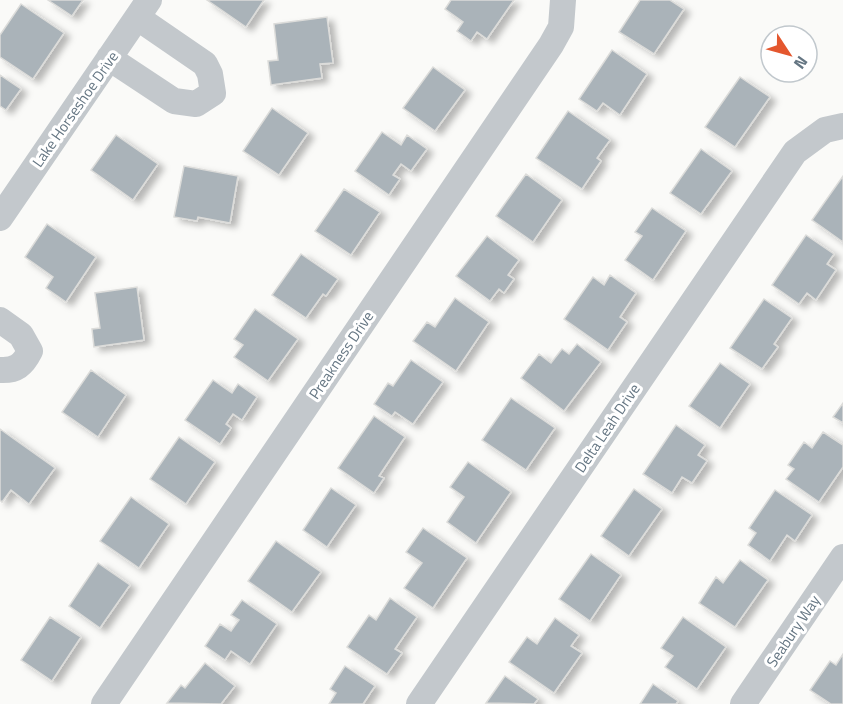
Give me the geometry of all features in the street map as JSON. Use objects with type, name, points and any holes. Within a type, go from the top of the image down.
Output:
[{"type":"street","name":"Preakness Drive","points":[[104,704],[551,45],[561,27],[563,0]]},
{"type":"street","points":[[109,58],[174,101],[196,104],[213,93],[210,74],[205,64],[143,9]]},
{"type":"street","name":"Lake Horseshoe Drive","points":[[0,218],[143,9]]},
{"type":"street","name":"Delta Leah Drive","points":[[419,704],[795,152],[825,130],[843,126]]},
{"type":"street","points":[[0,320],[21,334],[30,351],[24,363],[12,371],[0,370]]},
{"type":"street","name":"Seabury Way","points":[[743,704],[843,557]]},
{"type":"building","points":[[48,0],[83,0],[72,16]]},
{"type":"building","points":[[207,0],[264,0],[246,27]]},
{"type":"building","points":[[451,0],[514,0],[487,39],[477,32],[471,41],[457,31],[463,22],[445,9]]},
{"type":"building","points":[[640,0],[670,0],[684,9],[654,54],[619,32]]},
{"type":"building","points":[[21,4],[64,33],[33,79],[0,57],[0,35]]},
{"type":"building","points":[[327,17],[333,63],[320,64],[322,78],[271,85],[268,61],[278,60],[274,24]]},
{"type":"building","points":[[612,50],[647,74],[620,115],[603,103],[597,111],[579,99]]},
{"type":"building","points":[[433,67],[465,90],[435,131],[403,108]]},
{"type":"building","points":[[0,75],[21,89],[6,110],[0,106]]},
{"type":"building","points":[[740,77],[770,97],[735,147],[705,127]]},
{"type":"building","points":[[272,108],[308,133],[279,175],[243,151]]},
{"type":"building","points":[[568,111],[610,140],[597,158],[601,161],[582,189],[536,158]]},
{"type":"building","points":[[382,132],[401,145],[407,135],[427,149],[411,171],[401,164],[393,175],[400,179],[389,195],[355,171]]},
{"type":"building","points":[[116,135],[158,164],[133,200],[91,170]]},
{"type":"building","points":[[701,149],[732,171],[701,214],[670,193]]},
{"type":"building","points":[[184,166],[238,176],[230,223],[198,217],[197,221],[174,217]]},
{"type":"building","points":[[526,174],[562,200],[533,242],[496,216]]},
{"type":"building","points":[[843,176],[843,242],[812,220]]},
{"type":"building","points":[[344,189],[380,212],[351,255],[315,231]]},
{"type":"building","points":[[652,208],[686,231],[653,280],[625,260],[642,236],[635,232]]},
{"type":"building","points":[[47,224],[96,257],[66,302],[46,288],[53,277],[25,257]]},
{"type":"building","points":[[806,235],[834,254],[827,264],[836,270],[816,300],[807,293],[799,304],[772,285]]},
{"type":"building","points":[[487,236],[519,260],[508,275],[514,279],[504,293],[499,289],[490,301],[456,276]]},
{"type":"building","points":[[301,254],[338,279],[326,296],[323,294],[306,318],[272,295]]},
{"type":"building","points":[[610,275],[636,293],[620,317],[627,322],[608,350],[564,319],[593,277],[604,285]]},
{"type":"building","points":[[137,287],[144,340],[94,347],[92,329],[100,328],[95,293]]},
{"type":"building","points":[[455,298],[489,322],[456,371],[413,341],[427,322],[435,327]]},
{"type":"building","points":[[764,299],[792,318],[774,344],[778,347],[762,369],[730,348]]},
{"type":"building","points":[[255,309],[298,339],[268,381],[234,357],[243,345],[234,339]]},
{"type":"building","points":[[577,344],[601,362],[564,411],[521,378],[539,354],[551,363],[562,349],[569,354]]},
{"type":"building","points":[[411,360],[443,382],[413,424],[395,412],[392,416],[374,404],[388,383],[393,386]]},
{"type":"building","points":[[720,363],[750,384],[720,428],[689,406]]},
{"type":"building","points":[[91,370],[126,395],[98,437],[62,412]]},
{"type":"building","points":[[213,380],[232,393],[238,384],[257,397],[242,420],[233,414],[226,424],[231,428],[220,444],[185,420]]},
{"type":"building","points":[[511,398],[555,428],[526,470],[482,440]]},
{"type":"building","points":[[843,403],[843,423],[833,417]]},
{"type":"building","points":[[374,416],[405,437],[379,476],[384,478],[374,493],[338,468]]},
{"type":"building","points":[[676,425],[705,445],[698,455],[707,461],[692,483],[682,477],[672,493],[643,474]]},
{"type":"building","points":[[0,429],[55,468],[29,504],[11,490],[2,502],[0,500]]},
{"type":"building","points":[[823,432],[843,445],[843,467],[819,502],[786,479],[794,469],[788,465],[804,442],[812,448]]},
{"type":"building","points":[[179,437],[215,462],[186,504],[150,479]]},
{"type":"building","points":[[468,462],[511,492],[476,543],[447,522],[464,497],[450,487]]},
{"type":"building","points":[[331,488],[356,505],[327,547],[303,530]]},
{"type":"building","points":[[634,489],[662,509],[629,556],[601,536]]},
{"type":"building","points":[[775,490],[812,515],[795,541],[787,535],[770,561],[748,545],[756,533],[749,528]]},
{"type":"building","points":[[131,497],[169,524],[139,568],[100,541]]},
{"type":"building","points":[[423,528],[467,558],[433,608],[404,588],[422,563],[406,552]]},
{"type":"building","points":[[276,541],[321,572],[292,612],[248,581]]},
{"type":"building","points":[[591,554],[621,575],[590,621],[559,599]]},
{"type":"building","points":[[740,560],[768,580],[735,627],[699,603],[716,577],[723,583]]},
{"type":"building","points":[[98,563],[130,585],[100,628],[69,606]]},
{"type":"building","points":[[390,598],[417,617],[395,649],[402,653],[387,674],[347,647],[369,615],[376,620]]},
{"type":"building","points":[[242,600],[277,624],[250,664],[231,651],[225,660],[205,646],[220,624],[231,631],[239,620],[231,615]]},
{"type":"building","points":[[50,617],[81,637],[52,681],[21,660]]},
{"type":"building","points":[[683,617],[726,647],[697,689],[665,667],[673,656],[661,648]]},
{"type":"building","points":[[555,618],[579,635],[571,646],[582,653],[554,693],[509,662],[527,637],[537,644]]},
{"type":"building","points":[[843,654],[843,704],[831,704],[810,690],[830,661],[836,665]]},
{"type":"building","points":[[205,663],[235,686],[221,704],[167,703],[181,685],[185,688]]},
{"type":"building","points":[[345,666],[375,686],[363,704],[329,704],[336,693],[330,689]]},
{"type":"building","points":[[505,676],[538,699],[534,704],[486,703]]},
{"type":"building","points":[[653,684],[678,701],[676,704],[640,704]]}]
